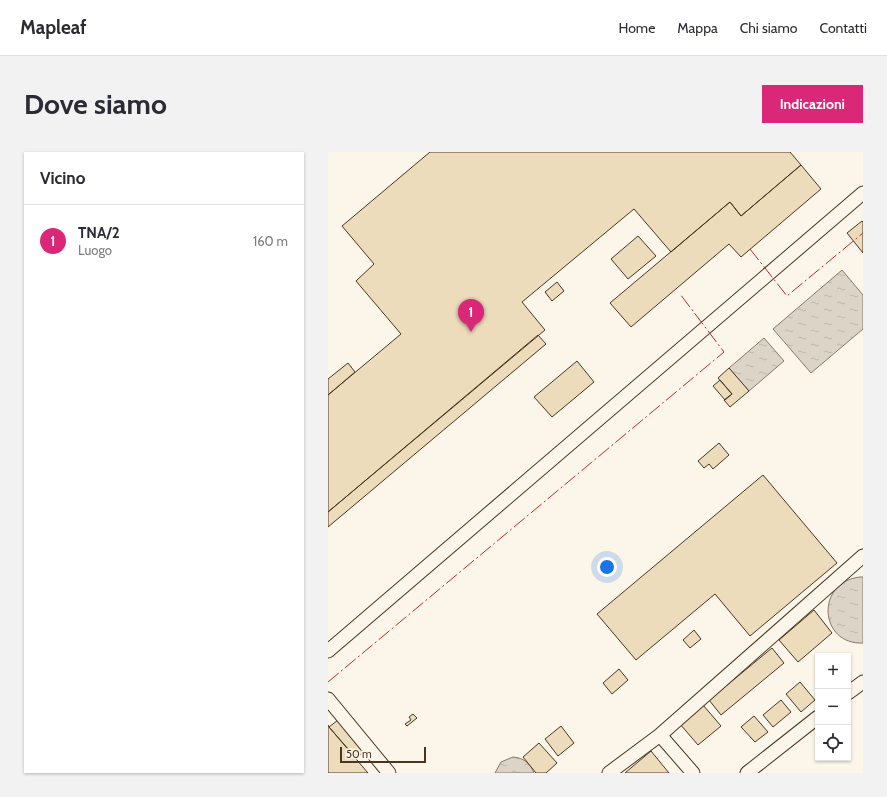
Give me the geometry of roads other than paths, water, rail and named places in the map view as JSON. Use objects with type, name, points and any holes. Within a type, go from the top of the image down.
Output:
[{"type":"lane","points":[[328,651],[863,193]]},
{"type":"lane","points":[[609,773],[660,736],[863,556]]},
{"type":"lane","points":[[851,692],[863,682]]},
{"type":"lane","points":[[328,699],[389,773]]},
{"type":"lane","points":[[747,773],[815,719]]},
{"type":"lane","points":[[660,736],[693,773]]},
{"type":"water","points":[[842,270],[863,295],[863,329],[811,373],[773,329]]},
{"type":"water","points":[[764,338],[784,361],[749,391],[729,368]]},
{"type":"water","points":[[863,577],[863,643],[848,641],[838,634],[831,624],[828,613],[830,601],[835,590],[845,581]]},
{"type":"water","points":[[513,757],[526,762],[531,766],[534,773],[495,773],[501,762]]},
{"type":"place","name":"TNA/2","points":[[471,332]]}]
